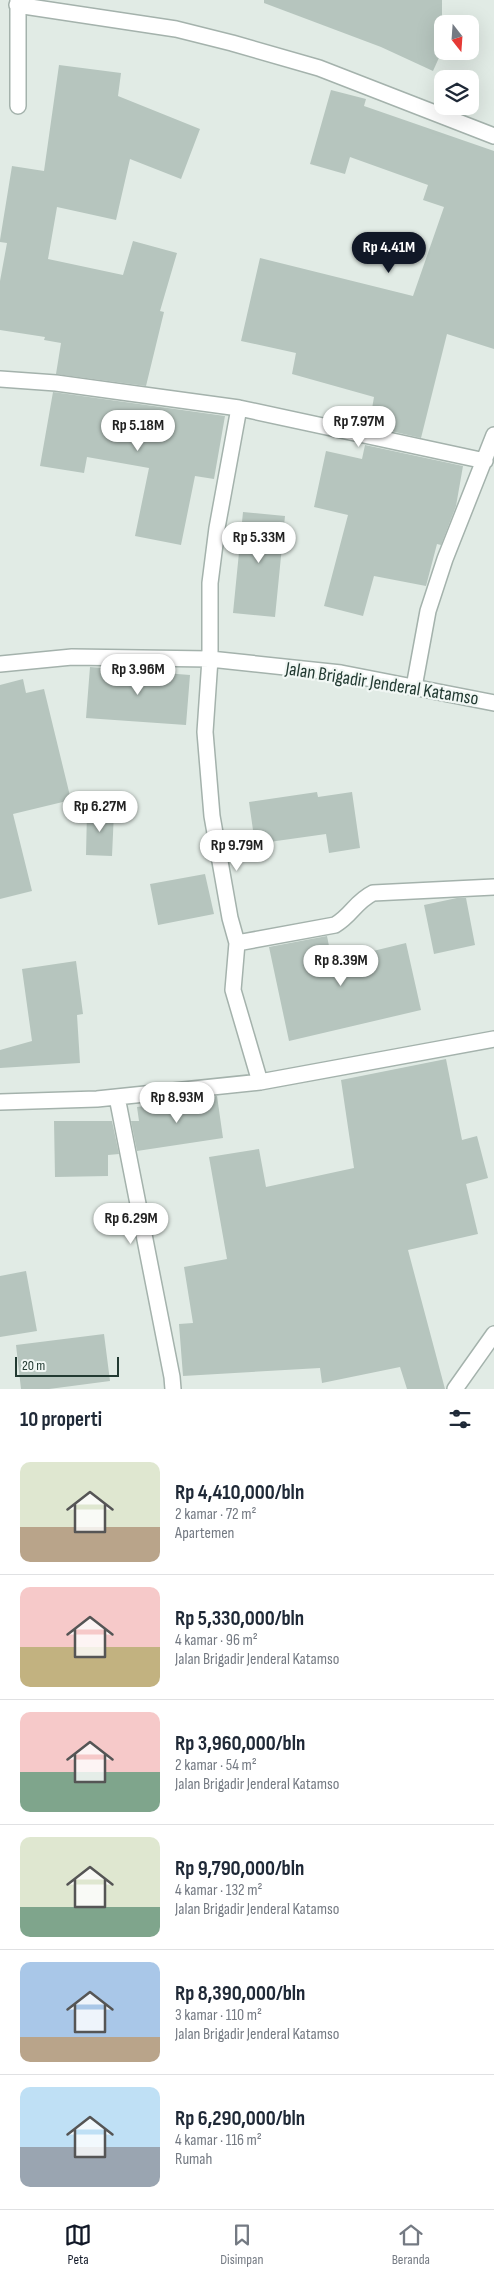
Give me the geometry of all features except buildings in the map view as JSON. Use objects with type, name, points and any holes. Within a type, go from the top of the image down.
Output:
[{"type":"street","points":[[18,106],[18,3],[176,29],[232,43],[319,68],[494,136]]},
{"type":"street","points":[[0,378],[56,382],[239,408],[485,461]]},
{"type":"street","points":[[239,408],[217,528],[210,583],[210,660],[205,732],[212,816],[230,918],[237,943],[233,990],[260,1082]]},
{"type":"street","points":[[414,687],[428,611],[445,559],[494,435]]},
{"type":"street","name":"Jalan Brigadir Jenderal Katamso","points":[[0,664],[72,657],[210,660],[341,673],[494,703]]},
{"type":"street","points":[[237,943],[335,925],[349,917],[354,906],[362,899],[373,894],[494,887]]},
{"type":"street","points":[[0,1102],[117,1097],[260,1082],[494,1038]]},
{"type":"street","points":[[117,1097],[173,1389]]},
{"type":"street","points":[[455,1389],[494,1334]]}]
